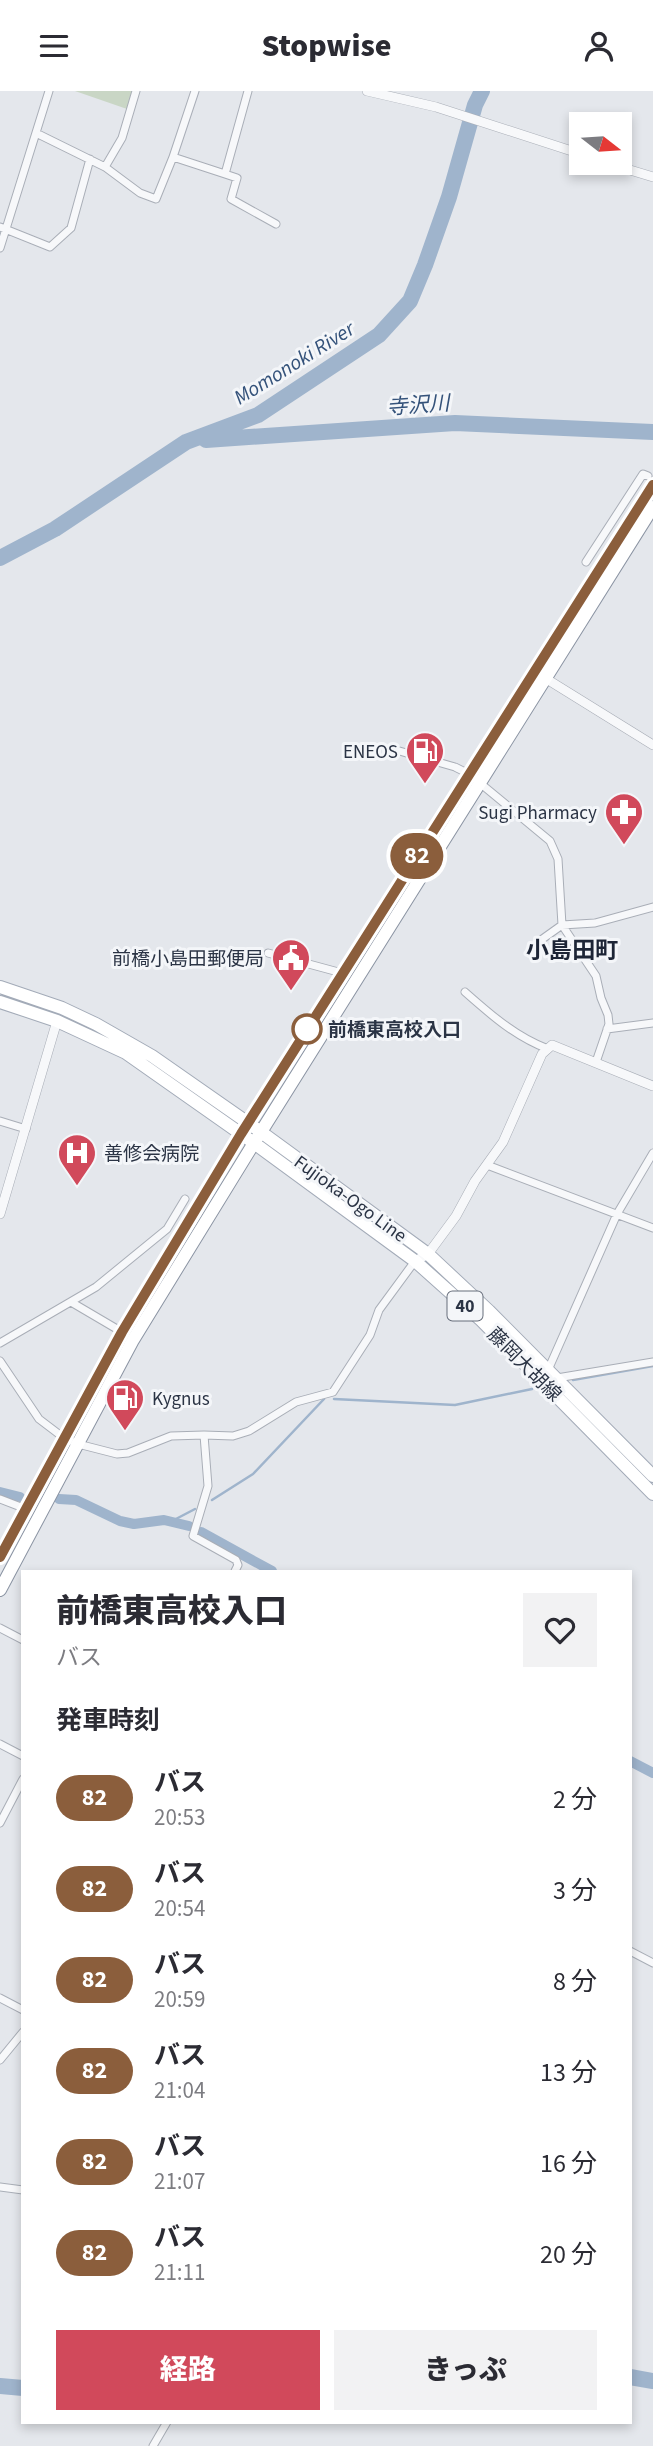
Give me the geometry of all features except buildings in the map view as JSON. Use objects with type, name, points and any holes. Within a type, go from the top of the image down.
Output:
[{"type":"main road","points":[[0,1557],[122,1332],[244,1129],[469,774],[650,481]]},
{"type":"main road","points":[[0,1590],[133,1340],[653,507]]},
{"type":"main road","name":"Fujioka-Ogo Line","points":[[0,987],[62,1008],[152,1056],[244,1129]]},
{"type":"main road","name":"Fujioka-Ogo Line","points":[[0,1002],[57,1021],[126,1053],[258,1138],[428,1254],[653,1476]]},
{"type":"main road","name":"藤岡大胡線","points":[[258,1138],[415,1261],[481,1320],[653,1494]]},
{"type":"street","points":[[0,248],[3,228],[49,91]]},
{"type":"street","points":[[105,167],[122,138],[136,91]]},
{"type":"street","points":[[36,133],[105,167],[141,193],[156,199],[195,91]]},
{"type":"street","points":[[225,174],[248,91]]},
{"type":"street","points":[[368,91],[436,107],[569,150]]},
{"type":"street","points":[[173,157],[237,178],[231,199],[276,224]]},
{"type":"street","points":[[3,228],[50,247],[71,228],[90,159]]},
{"type":"street","points":[[632,171],[653,177]]},
{"type":"street","points":[[586,562],[643,474],[650,481]]},
{"type":"street","points":[[545,678],[653,745]]},
{"type":"street","points":[[396,750],[455,767],[469,774],[550,841],[558,859],[562,925],[596,976],[608,1015],[607,1029],[596,1062]]},
{"type":"street","points":[[541,940],[562,925],[594,923],[653,907]]},
{"type":"street","points":[[268,953],[342,973]]},
{"type":"street","points":[[465,992],[498,1022],[534,1044],[548,1049]]},
{"type":"street","points":[[0,1214],[57,1021]]},
{"type":"street","points":[[607,1029],[653,1023]]},
{"type":"street","points":[[0,1361],[39,1419],[64,1438],[78,1444],[117,1454],[128,1453],[171,1436],[233,1436],[241,1433],[296,1402],[333,1392],[370,1335],[379,1310],[415,1261],[428,1254],[456,1216],[503,1142],[542,1054],[552,1045],[653,1086]]},
{"type":"street","points":[[0,1121],[26,1129]]},
{"type":"street","points":[[653,1153],[617,1214],[552,1374],[653,1361]]},
{"type":"street","points":[[487,1165],[653,1229]]},
{"type":"street","points":[[0,1343],[96,1287],[167,1229],[185,1199]]},
{"type":"street","points":[[71,1302],[122,1332]]},
{"type":"street","points":[[204,1435],[208,1486],[192,1536],[236,1560],[238,1565],[236,1570]]},
{"type":"street","points":[[0,1499],[26,1509]]},
{"type":"street","points":[[0,1628],[21,1639]]},
{"type":"street","points":[[0,1744],[21,1755]]},
{"type":"street","points":[[0,1823],[21,1783]]},
{"type":"street","points":[[632,1952],[653,1963]]},
{"type":"street","points":[[0,1998],[21,2009]]},
{"type":"street","points":[[0,2060],[21,2034]]},
{"type":"street","points":[[0,2187],[21,2190]]},
{"type":"street","points":[[153,2446],[166,2424]]},
{"type":"green space","points":[[75,91],[133,91],[127,109]]},
{"type":"waterway","name":"Momonoki River","points":[[0,558],[55,529],[186,442],[258,415],[379,335],[410,301],[449,197],[475,105],[482,91]]},
{"type":"waterway","name":"寺沢川","points":[[206,440],[455,423],[653,432]]},
{"type":"waterway","points":[[573,1380],[653,1366]]},
{"type":"waterway","points":[[334,1399],[455,1405],[532,1389]]},
{"type":"waterway","points":[[212,1500],[253,1474],[324,1399]]},
{"type":"waterway","points":[[0,1492],[20,1497]]},
{"type":"waterway","points":[[59,1499],[76,1500],[120,1521],[134,1524],[164,1520],[189,1526]]},
{"type":"waterway","points":[[172,1521],[195,1509]]},
{"type":"waterway","points":[[201,1532],[270,1570]]},
{"type":"waterway","points":[[632,1762],[653,1773]]},
{"type":"waterway","points":[[632,2377],[653,2381]]},
{"type":"waterway","points":[[0,2386],[21,2388]]},
{"type":"bus line","name":"82","points":[[0,1557],[122,1332],[241,1134],[653,485]]},
{"type":"place","name":"ENEOS","points":[[425,785]]},
{"type":"place","name":"Sugi Pharmacy","points":[[624,846]]},
{"type":"place","name":"前橋小島田郵便局","points":[[291,992]]},
{"type":"place","name":"前橋東高校入口","points":[[307,1029]]},
{"type":"place","name":"善修会病院","points":[[77,1187]]},
{"type":"place","name":"Kygnus","points":[[125,1432]]},
{"type":"district","name":"小島田町","points":[[572,950]]}]
